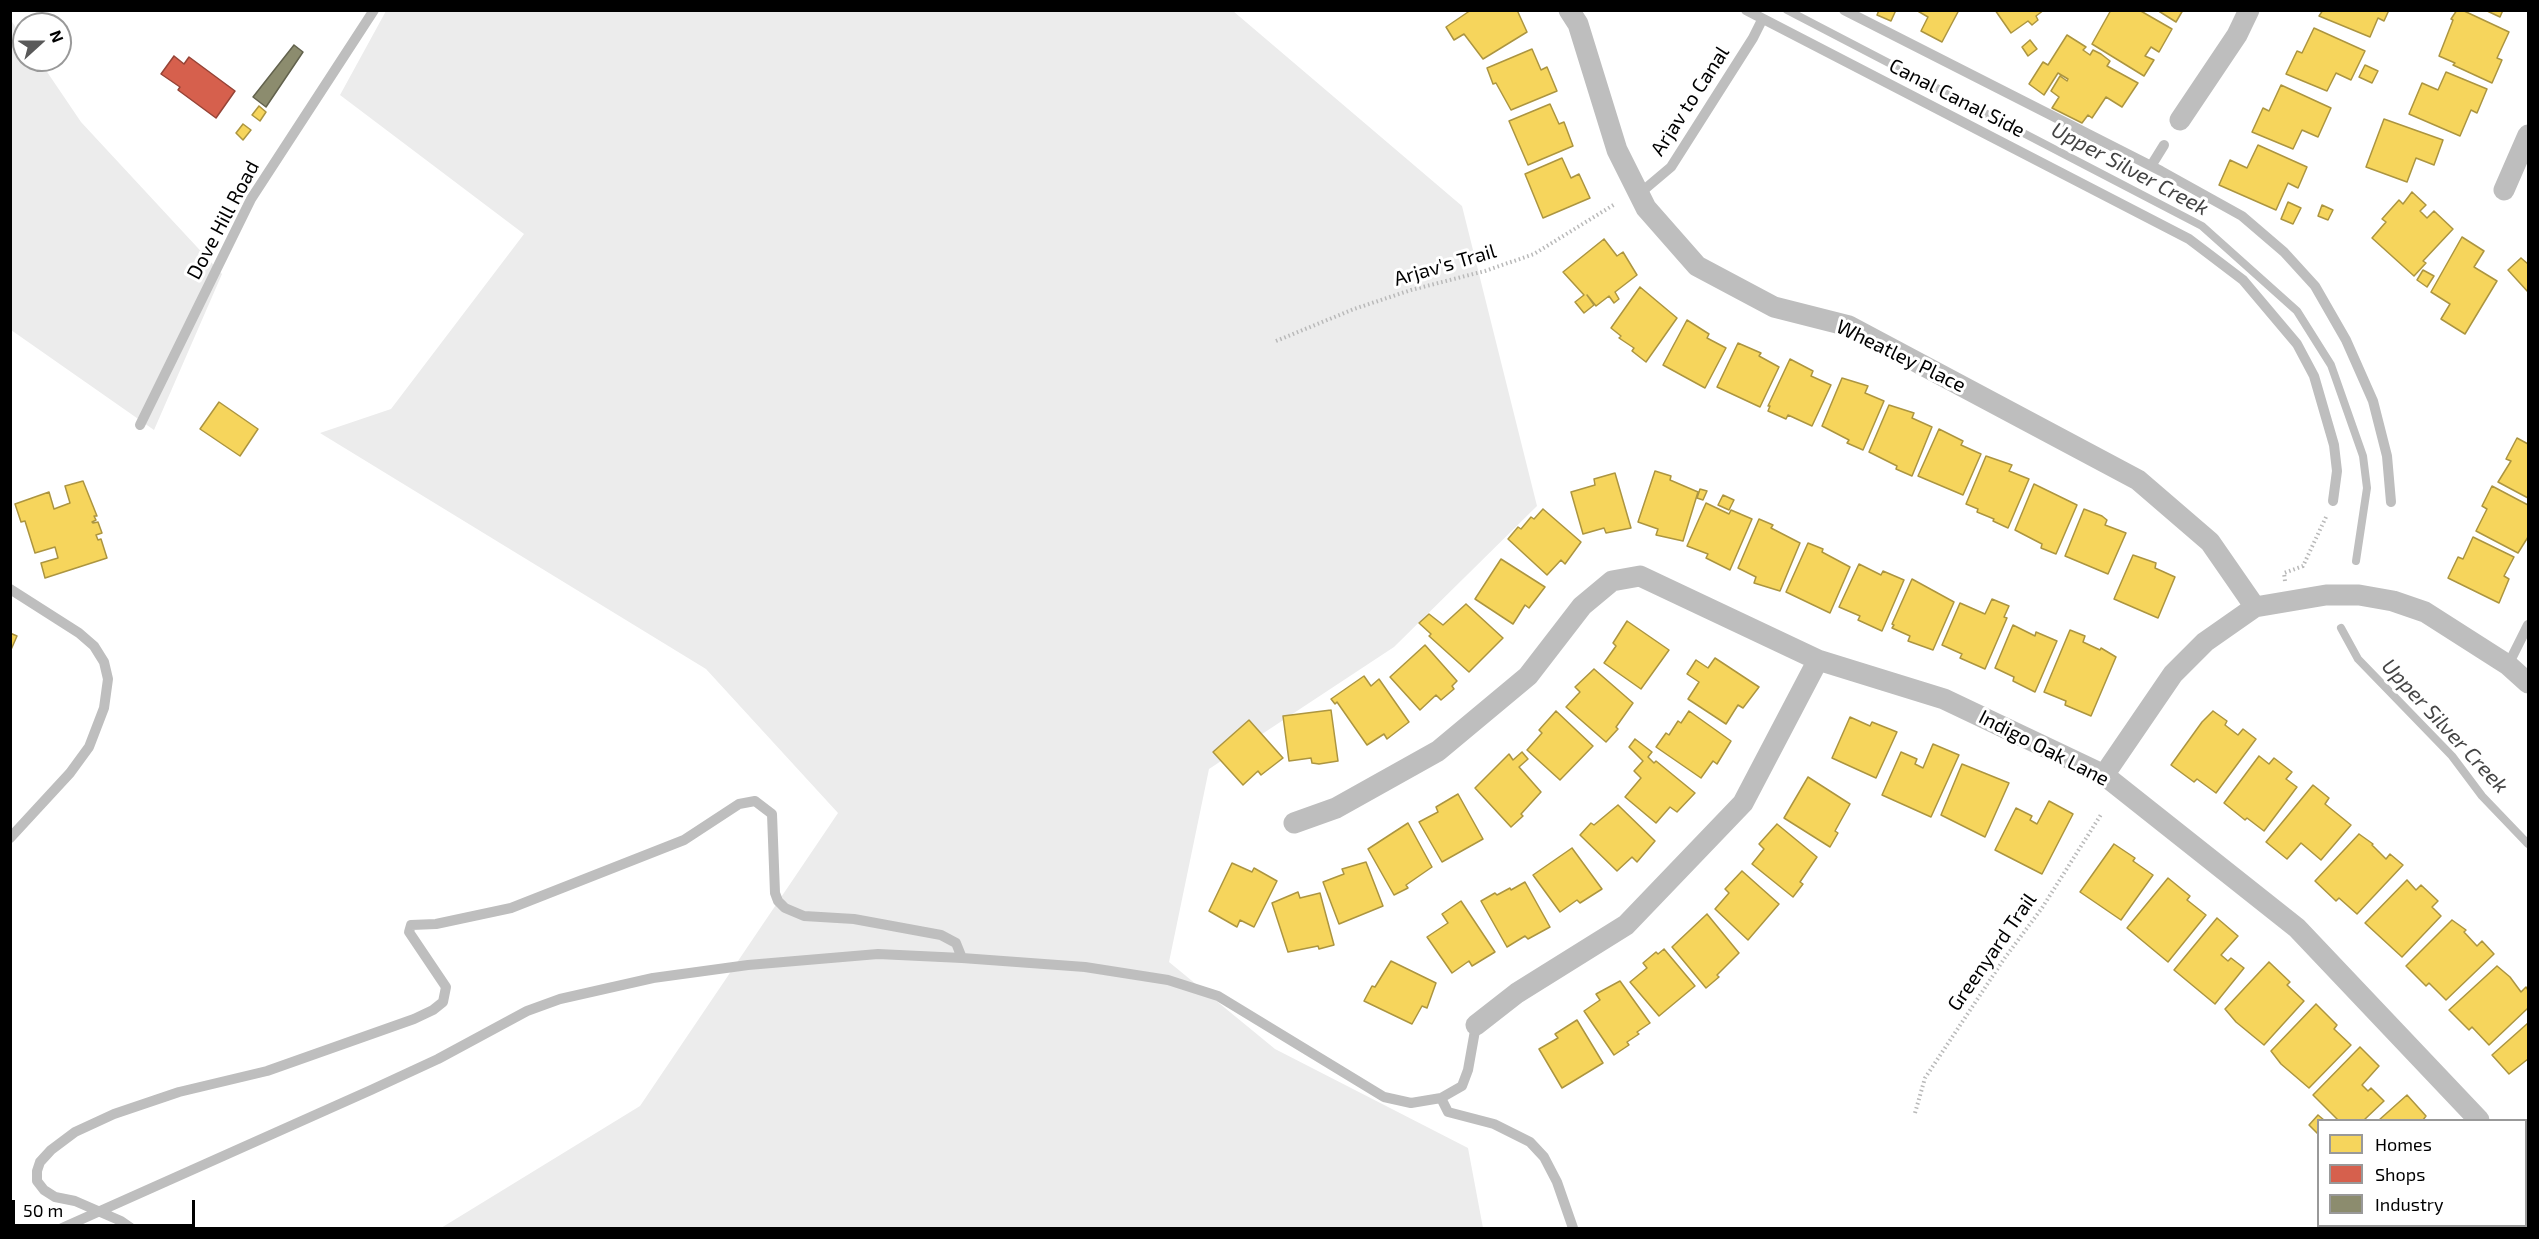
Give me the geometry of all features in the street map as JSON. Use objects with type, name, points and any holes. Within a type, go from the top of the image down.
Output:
[{"type":"street","name":"Wheatley Place","points":[[1569,10],[1578,24],[1617,150],[1646,208],[1697,266],[1774,307],[1849,326],[2138,480],[2210,542],[2255,608]]},
{"type":"street","points":[[2180,120],[2237,35],[2249,10]]},
{"type":"street","points":[[2504,189],[2529,135]]},
{"type":"street","name":"Indigo Oak Lane","points":[[1294,823],[1336,808],[1438,751],[1528,675],[1582,606],[1612,581],[1640,576],[1818,660],[1944,699],[2104,775],[2297,928],[2478,1119]]},
{"type":"street","points":[[2104,775],[2173,674],[2205,642],[2255,608],[2289,592],[2360,595],[2393,601],[2425,612],[2508,665],[2529,682]]},
{"type":"street","points":[[1476,1025],[1517,993],[1626,925],[1743,803],[1818,660]]},
{"type":"lane","name":"Dove Hill Road","points":[[141,425],[250,199],[375,10]]},
{"type":"lane","name":"Canal Canal Side","points":[[1746,10],[2180,234],[2243,280],[2297,345],[2314,376],[2334,445],[2337,471],[2333,501]]},
{"type":"lane","name":"Canal Canal Side","points":[[1844,10],[2151,166],[2241,216],[2284,252],[2315,286],[2346,340],[2373,400],[2387,456],[2391,502]]},
{"type":"lane","name":"Arjav to Canal","points":[[1639,194],[1671,167],[1753,38],[1762,20]]},
{"type":"lane","points":[[2151,166],[2164,145]]},
{"type":"lane","points":[[10,589],[79,633],[94,646],[104,662],[108,679],[105,708],[89,747],[70,773],[10,838]]},
{"type":"lane","points":[[2508,665],[2529,625]]},
{"type":"lane","points":[[131,1228],[122,1221],[75,1201],[56,1197],[44,1190],[37,1181],[40,1162],[51,1150],[75,1132],[114,1114],[178,1092],[267,1071],[414,1020],[443,1002],[446,987],[409,933],[411,925],[436,924],[511,908],[684,840],[739,804],[755,801],[772,814],[778,901],[792,913],[804,916],[854,919],[941,935],[956,943],[962,958]]},
{"type":"lane","points":[[62,1228],[438,1059],[527,1011],[560,999],[653,978],[748,964],[878,954],[1085,967],[1168,980],[1218,996],[1384,1097],[1411,1103],[1441,1098],[1462,1086],[1468,1070],[1476,1025]]},
{"type":"lane","points":[[1441,1098],[1448,1112],[1494,1124],[1530,1142],[1544,1157],[1557,1182],[1572,1228]]},
{"type":"path","name":"Arjav's Trail","points":[[1276,341],[1353,309],[1411,290],[1485,271],[1534,254],[1615,204]]},
{"type":"path","points":[[2289,592],[2284,573],[2303,566],[2333,501]]},
{"type":"path","name":"Greenyard Trail","points":[[1915,1113],[1925,1078],[2009,952],[2042,908],[2102,813]]},
{"type":"shaded area","points":[[386,11],[1233,11],[1462,206],[1537,506],[1394,647],[1209,769],[1169,962],[1275,1049],[1468,1148],[1483,1228],[441,1228],[640,1106],[838,813],[706,669],[320,433],[391,409],[524,234],[340,95]]},
{"type":"shaded area","points":[[10,19],[12,22],[12,72],[47,72],[81,122],[222,274],[154,430],[11,330]]},
{"type":"building: Homes","points":[[1471,10],[1517,10],[1527,32],[1483,59],[1464,34],[1454,40],[1446,27]]},
{"type":"building: Homes","points":[[1879,10],[1896,10],[1891,21],[1877,15]]},
{"type":"building: Homes","points":[[1916,10],[1959,10],[1942,42],[1921,31],[1928,17]]},
{"type":"building: Homes","points":[[1995,10],[2044,10],[2036,16],[2038,20],[2032,25],[2028,21],[2011,33]]},
{"type":"building: Homes","points":[[2111,10],[2139,10],[2172,29],[2159,52],[2151,47],[2145,56],[2154,60],[2144,76],[2092,44]]},
{"type":"building: Homes","points":[[2157,10],[2183,10],[2176,22]]},
{"type":"building: Homes","points":[[2323,10],[2389,10],[2384,21],[2378,18],[2370,37],[2319,16]]},
{"type":"building: Homes","points":[[2457,10],[2462,10],[2509,32],[2497,58],[2502,60],[2492,83],[2439,56],[2453,20],[2451,19]]},
{"type":"building: Homes","points":[[2485,10],[2503,10],[2500,17]]},
{"type":"building: Homes","points":[[2314,28],[2365,51],[2351,80],[2336,73],[2327,91],[2286,74],[2297,51],[2302,53]]},
{"type":"building: Homes","points":[[2067,35],[2086,47],[2083,50],[2090,55],[2093,50],[2101,54],[2110,61],[2107,66],[2138,83],[2122,107],[2106,97],[2092,118],[2088,115],[2082,123],[2052,108],[2059,97],[2051,91],[2060,76],[2067,81],[2068,79],[2058,73],[2044,95],[2029,84],[2043,62],[2048,65]]},
{"type":"building: Homes","points":[[2030,40],[2037,49],[2028,56],[2022,47]]},
{"type":"building: Homes","points":[[1532,49],[1541,70],[1547,67],[1557,91],[1511,110],[1496,83],[1493,84],[1487,68]]},
{"type":"building: Homes","points":[[2365,65],[2378,71],[2372,83],[2359,77]]},
{"type":"building: Homes","points":[[2446,72],[2487,89],[2477,113],[2471,110],[2460,136],[2409,114],[2422,83],[2438,90]]},
{"type":"building: Homes","points":[[2281,85],[2331,108],[2318,137],[2302,130],[2293,149],[2252,132],[2263,108],[2269,111]]},
{"type":"building: Homes","points":[[1550,104],[1559,124],[1564,122],[1573,146],[1528,165],[1509,121]]},
{"type":"building: Homes","points":[[259,106],[266,112],[260,121],[252,115]]},
{"type":"building: Homes","points":[[2384,119],[2443,140],[2434,165],[2416,158],[2407,182],[2366,167]]},
{"type":"building: Homes","points":[[243,124],[251,130],[243,140],[236,133]]},
{"type":"building: Homes","points":[[2258,145],[2307,167],[2298,188],[2288,183],[2276,210],[2219,185],[2230,160],[2247,168]]},
{"type":"building: Homes","points":[[1562,158],[1571,178],[1579,174],[1590,198],[1543,218],[1525,174]]},
{"type":"building: Homes","points":[[2412,192],[2426,205],[2420,211],[2427,218],[2434,211],[2453,229],[2423,261],[2426,263],[2414,276],[2372,238],[2386,222],[2382,219],[2399,200],[2403,204]]},
{"type":"building: Homes","points":[[2288,202],[2301,208],[2293,224],[2281,219]]},
{"type":"building: Homes","points":[[2322,205],[2333,210],[2328,220],[2318,216]]},
{"type":"building: Homes","points":[[2462,237],[2484,251],[2474,267],[2497,281],[2465,334],[2441,319],[2450,304],[2431,292]]},
{"type":"building: Homes","points":[[1604,239],[1617,256],[1623,252],[1637,275],[1615,292],[1619,299],[1614,303],[1609,296],[1596,306],[1587,295],[1594,305],[1584,313],[1575,302],[1584,295],[1563,272]]},
{"type":"building: Homes","points":[[2521,258],[2528,264],[2528,292],[2508,270]]},
{"type":"building: Homes","points":[[2423,270],[2434,276],[2427,287],[2417,280]]},
{"type":"building: Homes","points":[[1640,287],[1677,318],[1646,362],[1632,351],[1634,348],[1619,338],[1621,336],[1611,328]]},
{"type":"building: Homes","points":[[1687,320],[1709,334],[1707,338],[1726,348],[1705,388],[1663,365]]},
{"type":"building: Homes","points":[[1738,343],[1761,353],[1759,356],[1779,367],[1760,407],[1717,387]]},
{"type":"building: Homes","points":[[1790,359],[1813,371],[1811,376],[1831,385],[1812,426],[1788,415],[1786,419],[1768,411],[1770,406],[1768,406]]},
{"type":"building: Homes","points":[[1842,378],[1868,386],[1865,393],[1884,401],[1863,450],[1847,443],[1849,440],[1822,426]]},
{"type":"building: Homes","points":[[219,402],[258,429],[240,456],[200,429]]},
{"type":"building: Homes","points":[[1889,405],[1914,413],[1912,418],[1932,427],[1912,476],[1869,452]]},
{"type":"building: Homes","points":[[1939,429],[1963,441],[1961,445],[1981,454],[1963,495],[1918,476]]},
{"type":"building: Homes","points":[[2517,438],[2528,444],[2528,498],[2498,482],[2511,461],[2506,459]]},
{"type":"building: Homes","points":[[1986,456],[2012,465],[2009,471],[2029,479],[2008,528],[1966,504]]},
{"type":"building: Homes","points":[[1655,471],[1671,476],[1670,480],[1698,492],[1683,541],[1656,535],[1658,529],[1638,522]]},
{"type":"building: Homes","points":[[1615,473],[1631,528],[1606,533],[1604,528],[1583,534],[1571,492],[1595,485],[1594,479]]},
{"type":"building: Homes","points":[[83,481],[97,516],[94,516],[96,520],[92,522],[98,522],[102,533],[96,535],[98,540],[101,539],[107,558],[45,578],[41,563],[58,558],[55,547],[35,553],[25,521],[21,522],[15,504],[49,492],[54,509],[70,503],[65,486]]},
{"type":"building: Homes","points":[[2034,484],[2077,505],[2056,554],[2041,548],[2042,544],[2015,530]]},
{"type":"building: Homes","points":[[2492,486],[2528,505],[2528,537],[2518,553],[2476,531],[2487,509],[2482,506]]},
{"type":"building: Homes","points":[[1700,489],[1707,491],[1703,500],[1697,498]]},
{"type":"building: Homes","points":[[1723,495],[1734,500],[1729,510],[1718,505]]},
{"type":"building: Homes","points":[[1706,503],[1729,514],[1731,510],[1752,519],[1730,570],[1706,558],[1708,554],[1687,546]]},
{"type":"building: Homes","points":[[1543,509],[1581,542],[1565,564],[1561,560],[1547,575],[1508,539],[1518,527],[1521,529],[1531,517],[1534,519]]},
{"type":"building: Homes","points":[[2084,509],[2102,516],[2107,520],[2105,525],[2126,533],[2108,574],[2065,556]]},
{"type":"building: Homes","points":[[1759,519],[1773,525],[1771,528],[1800,543],[1780,591],[1754,583],[1756,577],[1738,568]]},
{"type":"building: Homes","points":[[2473,537],[2514,557],[2504,576],[2509,579],[2499,603],[2448,578],[2458,557],[2463,559]]},
{"type":"building: Homes","points":[[1808,543],[1823,549],[1822,552],[1850,567],[1830,613],[1786,592]]},
{"type":"building: Homes","points":[[2133,555],[2156,563],[2155,568],[2175,577],[2158,618],[2114,599]]},
{"type":"building: Homes","points":[[1501,559],[1545,587],[1529,608],[1525,605],[1513,624],[1475,599]]},
{"type":"building: Homes","points":[[1859,564],[1881,575],[1883,571],[1904,580],[1882,631],[1858,620],[1860,616],[1839,607]]},
{"type":"building: Homes","points":[[1912,579],[1954,602],[1933,650],[1908,641],[1910,636],[1892,628]]},
{"type":"building: Homes","points":[[1992,599],[2009,606],[2004,617],[2007,618],[1985,669],[1960,658],[1962,654],[1942,645],[1960,603],[1985,614]]},
{"type":"building: Homes","points":[[1466,604],[1503,638],[1469,672],[1429,636],[1431,634],[1419,623],[1429,614],[1443,625]]},
{"type":"building: Homes","points":[[1627,621],[1669,650],[1641,689],[1604,663],[1616,646],[1613,643]]},
{"type":"building: Homes","points":[[2013,625],[2035,636],[2036,632],[2057,641],[2035,692],[2013,681],[2014,677],[1995,668]]},
{"type":"building: Homes","points":[[2070,630],[2085,636],[2083,642],[2100,650],[2101,648],[2116,657],[2091,716],[2065,705],[2066,701],[2044,692]]},
{"type":"building: Homes","points":[[10,633],[17,636],[10,652]]},
{"type":"building: Homes","points":[[1425,645],[1457,681],[1452,686],[1454,689],[1441,700],[1436,695],[1420,710],[1390,677]]},
{"type":"building: Homes","points":[[1715,658],[1759,687],[1743,708],[1738,705],[1726,724],[1688,699],[1699,682],[1687,674],[1696,660],[1708,668]]},
{"type":"building: Homes","points":[[1594,669],[1633,703],[1616,727],[1618,729],[1606,742],[1566,707],[1580,692],[1575,687]]},
{"type":"building: Homes","points":[[1364,676],[1371,686],[1379,679],[1409,722],[1387,739],[1384,734],[1367,745],[1337,702],[1335,704],[1331,699]]},
{"type":"building: Homes","points":[[1331,710],[1338,761],[1319,764],[1312,763],[1311,758],[1289,761],[1283,716]]},
{"type":"building: Homes","points":[[1556,711],[1593,746],[1560,780],[1527,750],[1542,733],[1539,730]]},
{"type":"building: Homes","points":[[1689,711],[1731,741],[1717,764],[1713,761],[1701,778],[1656,747],[1666,733],[1669,735],[1678,721],[1681,723]]},
{"type":"building: Homes","points":[[2213,711],[2227,721],[2225,725],[2238,735],[2243,729],[2256,739],[2216,793],[2197,779],[2194,782],[2171,765],[2202,722]]},
{"type":"building: Homes","points":[[1850,717],[1870,726],[1872,722],[1897,732],[1876,778],[1832,758]]},
{"type":"building: Homes","points":[[1249,720],[1283,758],[1261,775],[1258,771],[1243,785],[1213,752]]},
{"type":"building: Homes","points":[[1635,739],[1652,752],[1648,757],[1654,763],[1656,761],[1695,793],[1677,812],[1670,807],[1656,823],[1625,797],[1641,778],[1634,771],[1643,761],[1629,747]]},
{"type":"building: Homes","points":[[1933,744],[1959,755],[1931,817],[1882,795],[1901,752],[1917,759],[1915,764],[1923,768]]},
{"type":"building: Homes","points":[[1522,752],[1528,759],[1519,767],[1541,792],[1521,814],[1523,816],[1511,827],[1475,788],[1509,754],[1513,760]]},
{"type":"building: Homes","points":[[2259,756],[2269,764],[2274,758],[2292,772],[2286,779],[2297,787],[2264,831],[2247,818],[2245,820],[2224,803]]},
{"type":"building: Homes","points":[[1962,764],[2009,783],[1985,837],[1941,815]]},
{"type":"building: Homes","points":[[1808,777],[1850,804],[1835,831],[1838,833],[1830,847],[1784,818]]},
{"type":"building: Homes","points":[[2313,785],[2329,798],[2325,804],[2351,825],[2321,860],[2301,843],[2287,859],[2266,842]]},
{"type":"building: Homes","points":[[1458,794],[1483,839],[1442,862],[1419,822],[1438,812],[1436,807]]},
{"type":"building: Homes","points":[[2049,801],[2073,814],[2042,874],[1995,850],[2016,808],[2032,816],[2030,820],[2037,824]]},
{"type":"building: Homes","points":[[1618,805],[1655,841],[1637,862],[1632,857],[1617,871],[1580,835],[1591,823],[1594,825]]},
{"type":"building: Homes","points":[[1408,823],[1432,867],[1406,885],[1408,888],[1394,895],[1368,849]]},
{"type":"building: Homes","points":[[1777,824],[1817,857],[1800,882],[1803,884],[1793,897],[1752,864],[1764,849],[1759,844]]},
{"type":"building: Homes","points":[[2359,834],[2373,844],[2386,859],[2390,854],[2403,865],[2357,914],[2339,898],[2336,901],[2315,881]]},
{"type":"building: Homes","points":[[2114,844],[2135,858],[2133,861],[2153,875],[2121,920],[2080,892]]},
{"type":"building: Homes","points":[[1572,848],[1602,889],[1580,903],[1577,900],[1560,912],[1533,875]]},
{"type":"building: Homes","points":[[1366,862],[1383,906],[1339,924],[1323,882],[1344,874],[1342,869]]},
{"type":"building: Homes","points":[[1232,863],[1252,872],[1254,868],[1277,881],[1254,927],[1240,920],[1237,927],[1209,911]]},
{"type":"building: Homes","points":[[1742,871],[1779,904],[1748,940],[1715,909],[1729,893],[1725,889]]},
{"type":"building: Homes","points":[[2168,878],[2190,896],[2187,900],[2206,915],[2168,962],[2127,928]]},
{"type":"building: Homes","points":[[2407,880],[2416,890],[2421,885],[2438,901],[2432,907],[2441,916],[2402,957],[2365,923]]},
{"type":"building: Homes","points":[[1525,882],[1550,927],[1528,939],[1525,936],[1507,947],[1481,901]]},
{"type":"building: Homes","points":[[1298,892],[1300,898],[1320,893],[1334,945],[1288,952],[1272,903]]},
{"type":"building: Homes","points":[[1461,901],[1495,952],[1472,966],[1469,961],[1452,973],[1427,937],[1448,923],[1442,914]]},
{"type":"building: Homes","points":[[1707,914],[1739,953],[1717,975],[1719,977],[1706,988],[1672,947]]},
{"type":"building: Homes","points":[[2217,918],[2238,936],[2221,955],[2228,961],[2231,958],[2244,968],[2215,1004],[2174,970]]},
{"type":"building: Homes","points":[[2452,920],[2466,930],[2464,932],[2477,946],[2482,941],[2494,954],[2446,1000],[2429,983],[2426,986],[2406,966]]},
{"type":"building: Homes","points":[[1664,949],[1695,986],[1659,1016],[1630,982],[1647,968],[1643,963],[1656,952],[1658,954]]},
{"type":"building: Homes","points":[[1391,961],[1436,983],[1427,1008],[1422,1006],[1412,1024],[1364,1001]]},
{"type":"building: Homes","points":[[2269,962],[2290,982],[2287,985],[2304,1001],[2264,1045],[2236,1022],[2225,1009]]},
{"type":"building: Homes","points":[[2497,966],[2510,977],[2521,992],[2526,987],[2528,1008],[2489,1045],[2472,1027],[2469,1030],[2449,1010]]},
{"type":"building: Homes","points":[[1620,981],[1650,1023],[1627,1042],[1629,1045],[1614,1055],[1584,1011],[1600,1000],[1596,994]]},
{"type":"building: Homes","points":[[2316,1004],[2337,1025],[2334,1029],[2351,1045],[2309,1088],[2281,1064],[2271,1051]]},
{"type":"building: Homes","points":[[1577,1020],[1603,1063],[1562,1088],[1539,1049],[1558,1038],[1555,1034]]},
{"type":"building: Homes","points":[[2528,1023],[2528,1059],[2509,1074],[2492,1055]]},
{"type":"building: Homes","points":[[2360,1047],[2379,1066],[2362,1085],[2368,1091],[2371,1088],[2384,1101],[2365,1119],[2337,1119],[2313,1095]]},
{"type":"building: Homes","points":[[2407,1095],[2426,1116],[2424,1119],[2380,1119]]},
{"type":"building: Homes","points":[[2318,1115],[2323,1119],[2317,1119],[2317,1133],[2309,1125]]},
{"type":"building: Homes","points":[[2514,1227],[2515,1228],[2451,1228]]},
{"type":"building: Shops","points":[[174,56],[184,64],[189,57],[235,91],[216,118],[178,90],[180,87],[161,74]]},
{"type":"building: Industry","points":[[294,45],[303,52],[266,107],[253,97]]},
{"type":"waterway","name":"Upper Silver Creek","points":[[1787,10],[2202,226],[2297,311],[2331,365],[2363,456],[2367,488],[2356,561]]},
{"type":"waterway","name":"Upper Silver Creek","points":[[2341,628],[2358,659],[2452,756],[2482,796],[2528,844]]}]
